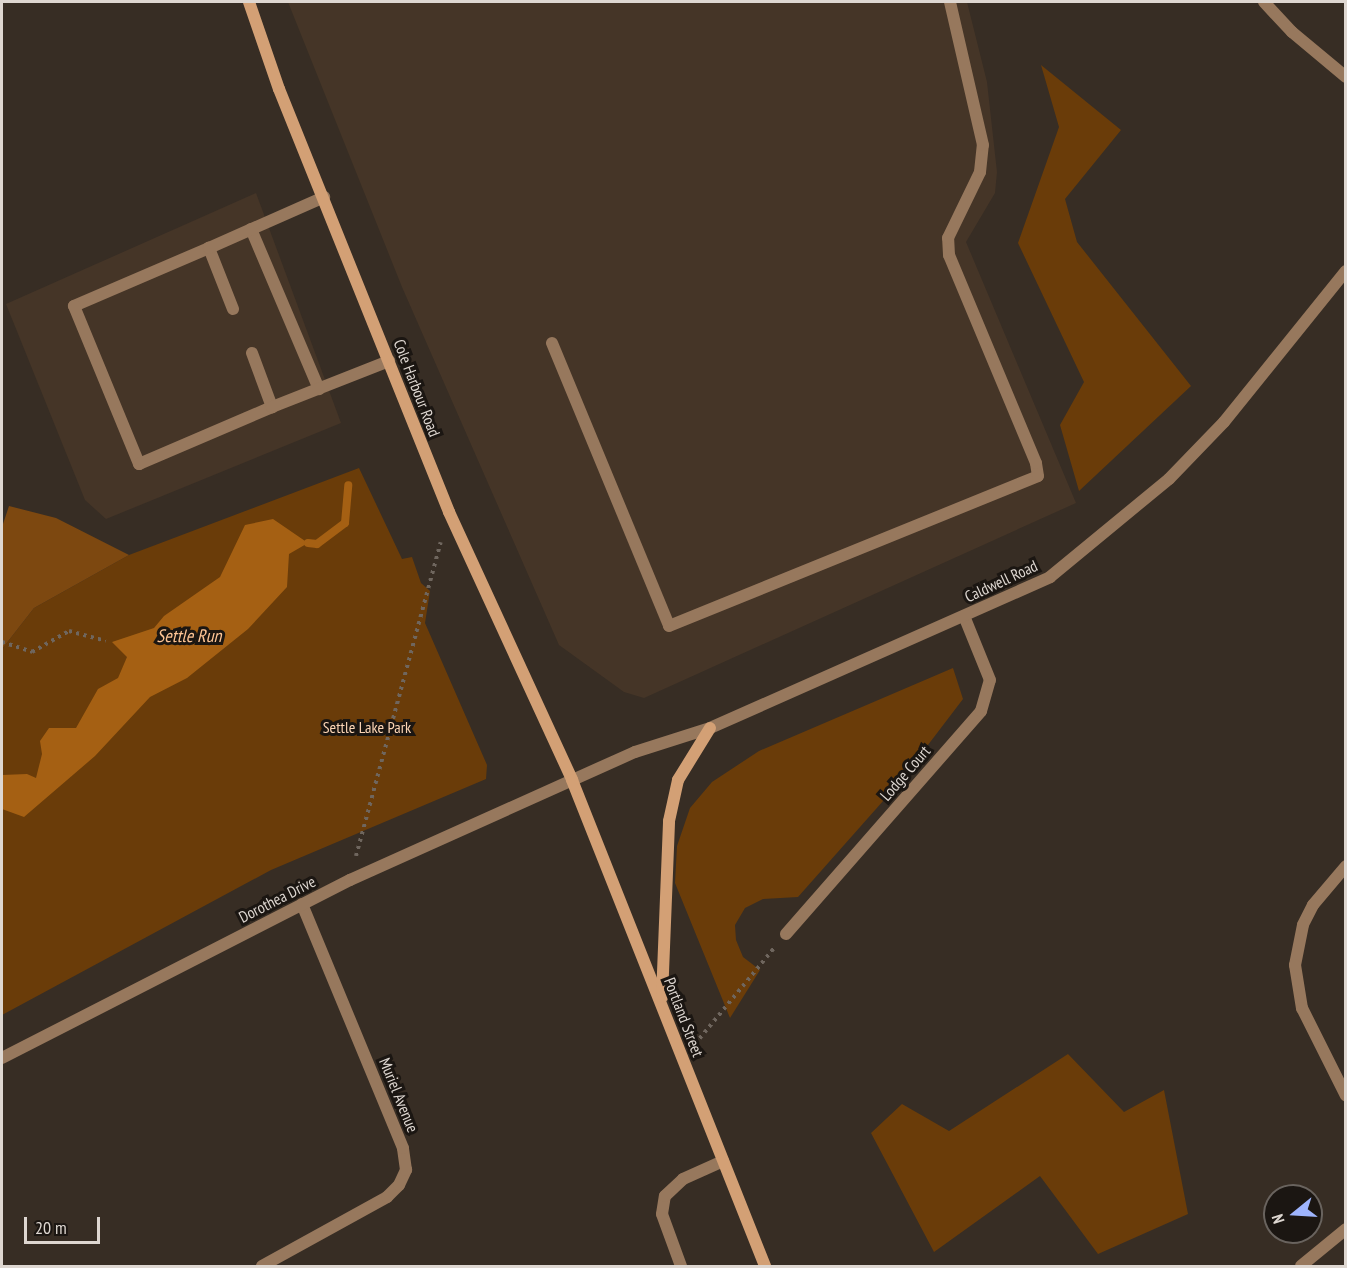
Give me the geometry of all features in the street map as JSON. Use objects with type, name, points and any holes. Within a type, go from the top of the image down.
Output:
[{"type":"main road","name":"Cole Harbour Road","points":[[249,2],[449,512],[572,780]]},
{"type":"main road","points":[[662,1001],[669,821],[678,780],[710,728]]},
{"type":"main road","name":"Portland Street","points":[[572,780],[662,1001],[683,1060],[765,1266]]},
{"type":"street","points":[[552,343],[669,626],[1038,476],[1036,463],[949,255],[948,238],[973,191],[983,145],[950,2]]},
{"type":"street","points":[[1264,2],[1292,32],[1346,77]]},
{"type":"street","points":[[324,197],[74,306],[138,464],[272,407],[389,362]]},
{"type":"street","points":[[251,230],[319,389]]},
{"type":"street","points":[[208,248],[233,309]]},
{"type":"street","name":"Caldwell Road","points":[[572,780],[635,752],[710,728],[1050,577],[1169,479],[1224,422],[1346,271]]},
{"type":"street","points":[[252,353],[272,407]]},
{"type":"street","name":"Lodge Court","points":[[786,934],[981,711],[990,680],[964,616]]},
{"type":"street","name":"Dorothea Drive","points":[[2,1058],[350,880],[572,780]]},
{"type":"street","points":[[1346,866],[1313,905],[1304,926],[1295,966],[1302,1008],[1346,1096]]},
{"type":"street","name":"Muriel Avenue","points":[[262,1266],[387,1197],[399,1185],[405,1170],[403,1148],[302,904]]},
{"type":"street","points":[[681,1266],[662,1215],[665,1196],[682,1179],[723,1161]]},
{"type":"street","points":[[1301,1266],[1346,1229]]},
{"type":"path","points":[[350,880],[449,512]]},
{"type":"path","points":[[2,642],[32,652],[69,631],[106,641]]},
{"type":"path","points":[[683,1060],[786,934]]},
{"type":"shaded area","points":[[288,2],[967,2],[987,82],[997,172],[995,193],[966,242],[1076,503],[644,698],[624,692],[559,645],[402,287]]},
{"type":"shaded area","points":[[256,193],[341,423],[106,519],[85,500],[6,304]]},
{"type":"shaded area","points":[[9,506],[56,518],[129,555],[34,608],[2,649],[2,527]]},
{"type":"green space","points":[[1041,65],[1121,130],[1065,199],[1077,242],[1191,386],[1079,491],[1060,425],[1084,382],[1018,243],[1059,127]]},
{"type":"green space","name":"Settle Lake Park","points":[[359,468],[402,559],[412,557],[421,583],[430,591],[425,623],[487,765],[486,779],[271,870],[2,1015],[2,649],[34,608],[129,555]]},
{"type":"green space","points":[[953,668],[963,699],[899,783],[798,897],[763,899],[745,908],[735,925],[736,940],[743,957],[760,970],[730,1018],[675,883],[677,846],[690,808],[712,782],[759,751]]},
{"type":"green space","points":[[1068,1054],[1124,1112],[1164,1090],[1188,1214],[1098,1254],[1040,1176],[934,1252],[871,1133],[902,1104],[949,1131]]},
{"type":"water","name":"Settle Run","points":[[273,519],[308,543],[289,554],[287,587],[248,629],[187,678],[150,697],[95,756],[24,817],[2,809],[2,775],[27,774],[36,778],[42,754],[40,741],[49,728],[76,728],[98,689],[118,678],[127,657],[112,642],[154,628],[164,616],[220,577],[245,525]]},
{"type":"waterway","name":"Settle Run","points":[[308,543],[317,544],[345,523],[348,485]]}]
